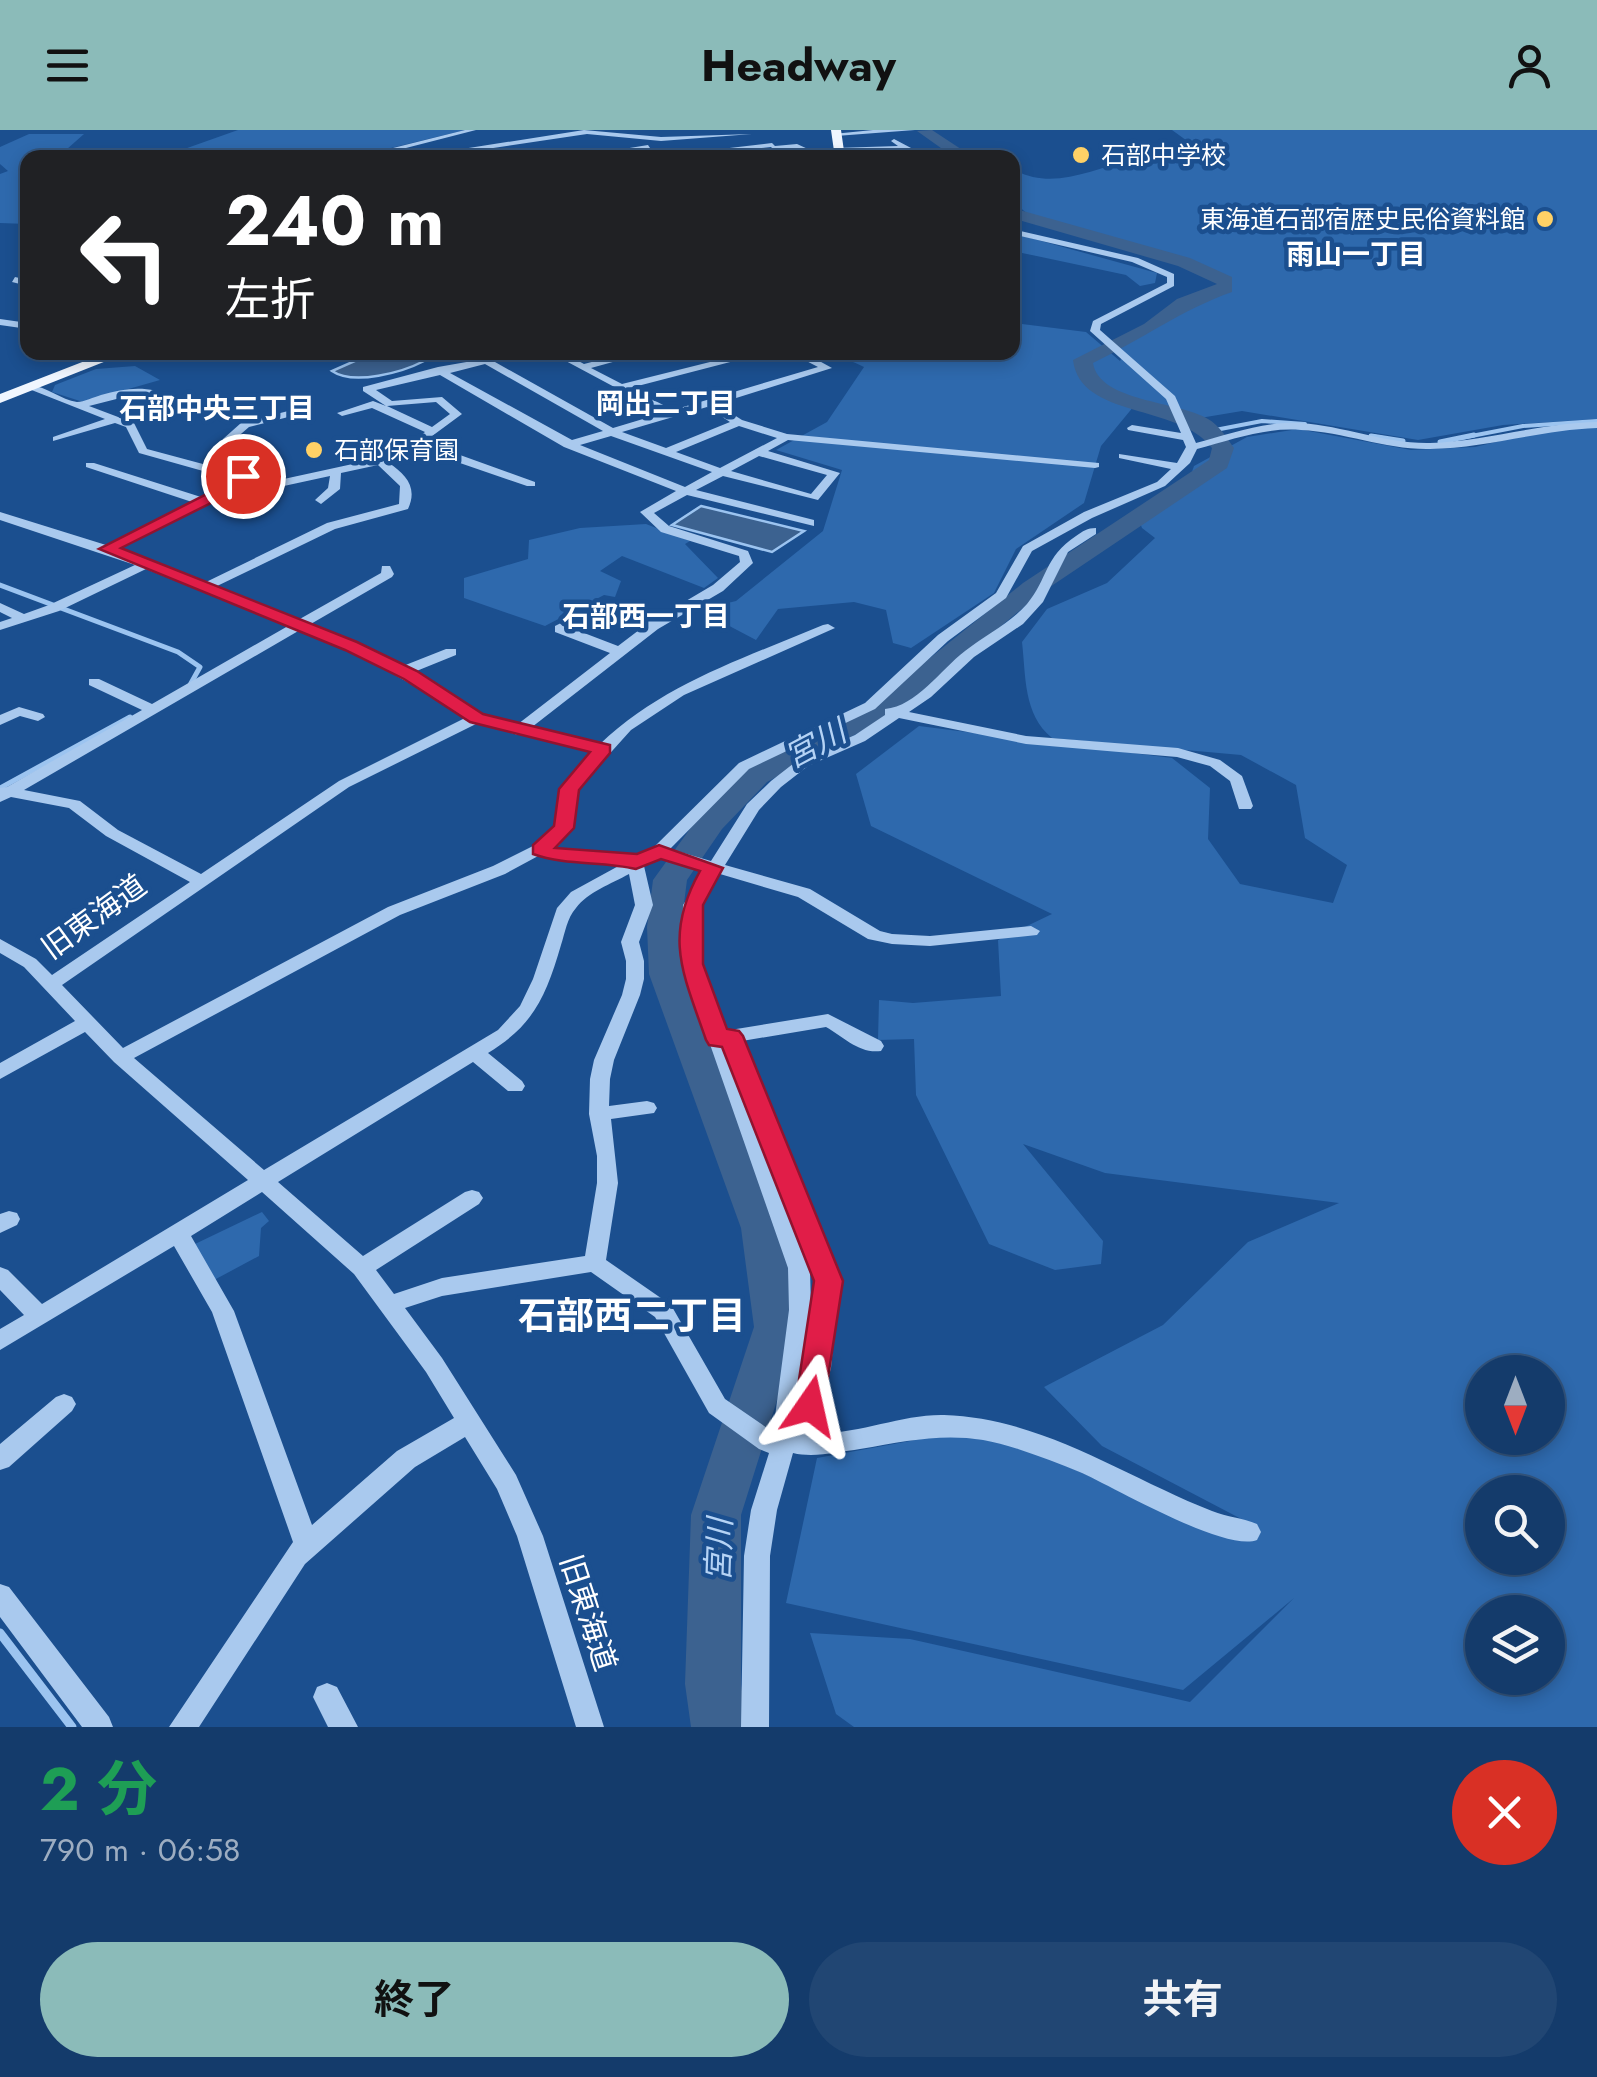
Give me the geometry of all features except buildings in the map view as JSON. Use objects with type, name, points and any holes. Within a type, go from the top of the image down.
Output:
[{"type":"main road","points":[[0,399],[101,360]]},
{"type":"street","points":[[433,142],[473,130]]},
{"type":"street","points":[[394,150],[530,130]]},
{"type":"street","points":[[568,130],[661,140],[749,134]]},
{"type":"street","points":[[486,150],[598,130]]},
{"type":"street","points":[[594,142],[670,130]]},
{"type":"street","points":[[735,130],[777,150]]},
{"type":"street","points":[[836,132],[912,130]]},
{"type":"street","points":[[890,131],[902,148]]},
{"type":"street","points":[[433,142],[444,150]]},
{"type":"street","points":[[616,150],[638,146],[657,150]]},
{"type":"street","points":[[705,150],[797,146],[806,150]]},
{"type":"street","points":[[891,150],[907,150]]},
{"type":"street","points":[[0,1342],[476,1054],[528,1009],[542,980],[563,912],[577,896],[636,863],[666,854],[744,766],[870,706],[896,686],[943,638],[1001,595],[1027,549],[1161,484],[1179,468],[1189,442],[1170,398],[1095,331],[1096,323],[1171,284],[1170,276],[1135,260],[1020,233]]},
{"type":"street","points":[[14,280],[20,281]]},
{"type":"street","points":[[490,360],[437,369],[366,389],[390,404],[431,398],[449,405],[457,414],[417,442],[531,484]]},
{"type":"street","points":[[569,360],[670,413]]},
{"type":"street","points":[[582,367],[611,360]]},
{"type":"street","points":[[620,387],[731,360]]},
{"type":"street","points":[[568,445],[827,368],[810,360]]},
{"type":"street","points":[[486,361],[612,432],[721,472],[814,498],[834,473],[758,452]]},
{"type":"street","points":[[437,369],[568,445],[686,491],[810,523]]},
{"type":"street","points":[[29,387],[118,418],[130,425],[143,451],[244,480],[287,485],[427,448]]},
{"type":"street","points":[[76,406],[138,390],[154,389],[170,399]]},
{"type":"street","points":[[706,402],[738,422],[786,437],[1095,465]]},
{"type":"street","points":[[342,413],[372,404],[430,430]]},
{"type":"street","points":[[224,465],[230,449],[228,439],[245,425],[296,412]]},
{"type":"street","points":[[57,439],[118,418]]},
{"type":"street","points":[[664,452],[738,422]]},
{"type":"street","points":[[1132,428],[1189,442],[1216,442],[1270,426],[1301,426],[1424,446],[1463,444],[1544,427],[1597,425]]},
{"type":"street","points":[[518,731],[653,626],[718,588],[749,560],[665,529],[647,517],[646,512],[786,437]]},
{"type":"street","points":[[221,443],[211,456],[244,480]]},
{"type":"street","points":[[1123,456],[1179,468]]},
{"type":"street","points":[[202,589],[332,526],[404,506],[409,496],[407,484],[381,462]]},
{"type":"street","points":[[90,465],[201,500]]},
{"type":"street","points":[[322,500],[334,489],[336,471]]},
{"type":"street","points":[[108,549],[244,480]]},
{"type":"street","points":[[0,516],[108,549],[142,566],[303,626],[403,672],[476,718],[603,749]]},
{"type":"street","points":[[755,1727],[757,1556],[783,1444],[819,1368],[828,1281],[692,964],[692,905],[709,867],[776,784],[803,763],[860,738],[896,714],[1018,621],[1036,602],[1080,526]]},
{"type":"street","points":[[0,626],[142,566]]},
{"type":"street","points":[[2,793],[303,626],[388,574],[386,569]]},
{"type":"street","points":[[0,608],[23,618]]},
{"type":"street","points":[[621,652],[560,629],[599,608],[653,626]]},
{"type":"street","points":[[121,1056],[394,912],[540,850],[564,828],[569,789],[622,728],[679,694],[828,628]]},
{"type":"street","points":[[403,672],[451,652]]},
{"type":"street","points":[[94,682],[152,709]]},
{"type":"street","points":[[870,706],[1026,740],[1178,752],[1215,763],[1237,779],[1245,806]]},
{"type":"street","points":[[0,721],[20,711],[38,717]]},
{"type":"street","name":"旧東海道","points":[[476,718],[344,784],[52,984],[121,1056],[262,1185],[362,1268],[434,1365],[506,1483],[530,1536],[590,1727]]},
{"type":"street","points":[[2,793],[74,804],[112,833],[200,882]]},
{"type":"street","points":[[540,850],[555,855],[628,858],[636,863],[644,905],[630,942],[638,964],[633,998],[609,1037],[599,1082],[608,1160],[594,1264]]},
{"type":"street","points":[[666,854],[822,900],[874,934],[892,939],[930,941],[1031,931]]},
{"type":"street","points":[[0,944],[30,963],[52,984]]},
{"type":"street","points":[[724,1038],[828,1020],[842,1026],[859,1043],[874,1046]]},
{"type":"street","points":[[0,1072],[86,1023]]},
{"type":"street","points":[[476,1054],[515,1086]]},
{"type":"street","points":[[600,1114],[647,1108]]},
{"type":"street","points":[[362,1268],[472,1198]]},
{"type":"street","points":[[177,1232],[223,1312],[306,1546]]},
{"type":"street","points":[[387,1305],[442,1287],[594,1264],[663,1312],[717,1406],[783,1444],[826,1444],[940,1425],[974,1428],[1086,1464],[1211,1523],[1248,1532]]},
{"type":"street","points":[[0,1276],[39,1316]]},
{"type":"street","points":[[0,1459],[64,1404]]},
{"type":"street","points":[[183,1727],[296,1556],[406,1459],[469,1422]]},
{"type":"street","points":[[0,1596],[99,1727]]},
{"type":"street","points":[[326,1697],[344,1727]]},
{"type":"shaded area","points":[[238,130],[465,130],[383,150],[182,150]]},
{"type":"shaded area","points":[[1172,130],[1597,130],[1597,419],[1503,425],[1418,440],[1242,411],[1194,419],[1134,406],[1101,446],[1084,503],[1016,549],[994,593],[911,648],[893,643],[886,610],[854,602],[778,609],[756,640],[699,610],[736,601],[823,531],[842,470],[776,450],[827,422],[864,367],[847,360],[1020,360],[1020,324],[1086,332],[1120,361],[1124,353],[1116,346],[1190,305],[1222,295],[1230,282],[1219,274],[1033,219],[1020,207],[1020,172],[1056,178],[1137,158],[1201,151]]},
{"type":"shaded area","points":[[29,134],[84,134],[66,150],[20,150],[20,224],[0,223],[0,174],[8,171],[0,164],[0,147]]},
{"type":"shaded area","points":[[1020,235],[1157,273],[1155,283],[1140,286],[1126,275],[1020,252]]},
{"type":"shaded area","points":[[357,360],[424,361],[365,377],[332,371]]},
{"type":"shaded area","points":[[135,366],[160,380],[83,402],[52,392],[55,385],[96,369]]},
{"type":"shaded area","points":[[1554,428],[1597,428],[1597,1727],[854,1727],[836,1714],[810,1633],[910,1639],[1190,1702],[1294,1598],[1183,1690],[786,1603],[817,1458],[943,1435],[1017,1444],[1208,1529],[1258,1539],[1249,1523],[1102,1446],[1044,1387],[1163,1325],[1248,1242],[1339,1203],[1105,1173],[1023,1144],[1103,1241],[1101,1264],[1055,1270],[989,1244],[916,1095],[914,1039],[878,1040],[879,1000],[913,1003],[1001,996],[998,940],[1052,914],[871,826],[856,774],[919,726],[1172,758],[1210,788],[1208,839],[1240,884],[1333,903],[1347,865],[1305,838],[1296,785],[1241,755],[1052,738],[1031,706],[1022,642],[1047,609],[1107,583],[1155,538],[1142,528],[1139,520],[1186,489],[1194,466],[1247,437],[1298,429],[1411,450],[1475,447]]},
{"type":"shaded area","points":[[701,506],[804,531],[772,552],[672,525]]},
{"type":"shaded area","points":[[646,524],[690,541],[685,544],[718,578],[704,588],[622,556],[600,571],[621,581],[615,597],[604,595],[545,626],[464,598],[464,578],[528,559],[529,540],[580,528]]},
{"type":"shaded area","points":[[262,1212],[269,1221],[261,1228],[259,1256],[214,1280],[195,1244]]},
{"type":"waterway","name":"宮川","points":[[924,131],[953,150]]},
{"type":"waterway","name":"宮川","points":[[719,1727],[713,1684],[716,1515],[777,1327],[763,1228],[667,974],[664,927],[670,880],[711,822],[756,775],[889,705],[1032,588],[1219,463],[1223,448],[1202,424],[1129,401],[1095,385],[1085,374],[1083,360],[1151,328],[1183,303],[1226,288],[1226,281],[1184,262],[1020,215]]},
{"type":"waterway","points":[[1210,431],[1262,421],[1305,424]]},
{"type":"waterway","points":[[1461,438],[1523,426],[1597,421]]},
{"type":"waterway","points":[[1440,442],[1474,435]]},
{"type":"waterway","points":[[1383,438],[1371,436],[1403,441]]},
{"type":"waterway","points":[[0,585],[178,652],[200,667],[190,685]]},
{"type":"waterway","points":[[0,788],[130,717]]},
{"type":"waterway","points":[[0,1633],[72,1727]]},
{"type":"place","name":"石部中学校","points":[[1081,155]]},
{"type":"place","name":"東海道石部宿歴史民俗資料館","points":[[1545,219]]},
{"type":"place","name":"石部保育園","points":[[314,450]]},
{"type":"district","name":"雨山一丁目","points":[[1356,254]]},
{"type":"district","name":"岡出二丁目","points":[[666,403]]},
{"type":"district","name":"石部中央三丁目","points":[[217,408]]},
{"type":"district","name":"石部西一丁目","points":[[646,616]]},
{"type":"district","name":"石部西二丁目","points":[[632,1316]]},
{"type":"route","points":[[243,476],[244,480],[108,549],[142,566],[351,646],[410,675],[476,718],[603,749],[569,789],[564,828],[540,850],[555,855],[628,858],[636,863],[659,851],[712,868],[692,905],[692,964],[718,1040],[731,1036],[828,1281],[819,1368],[810,1406]]}]
